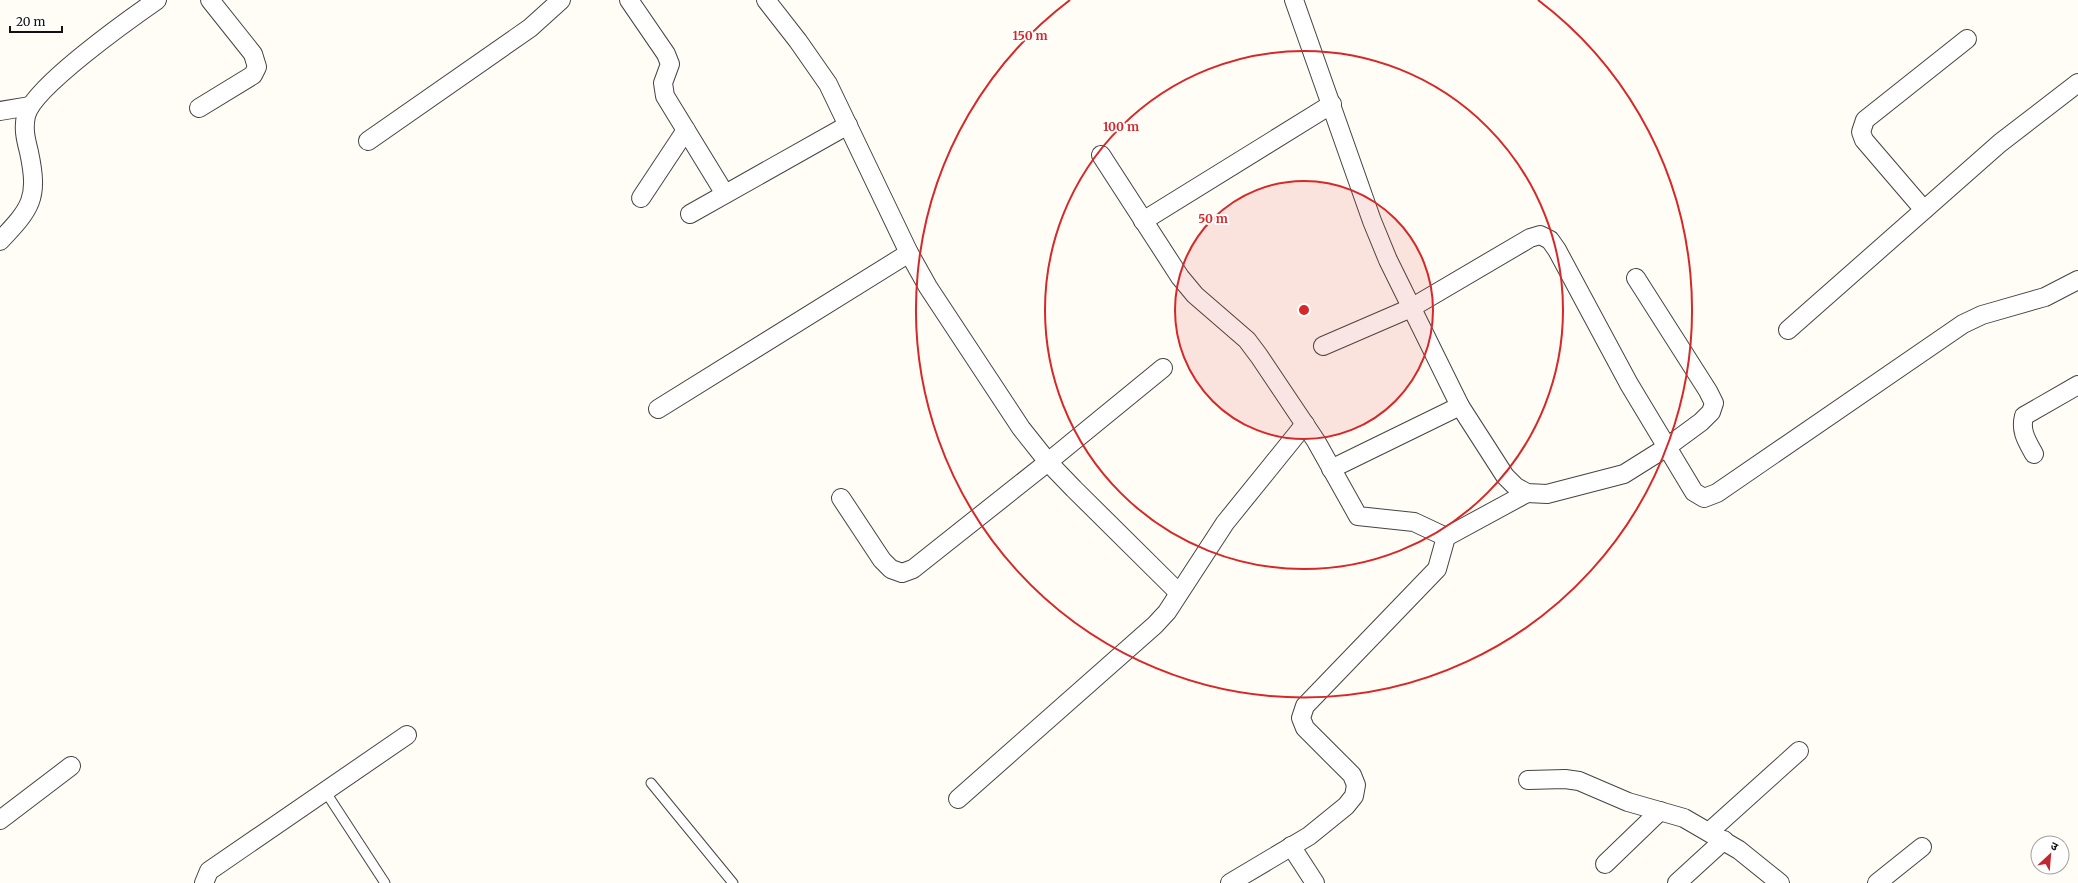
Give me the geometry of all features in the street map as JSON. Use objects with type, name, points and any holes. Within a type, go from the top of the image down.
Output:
[{"type":"street","points":[[0,241],[22,218],[30,205],[33,194],[34,175],[25,134],[26,115],[30,106],[39,94],[54,80],[126,22],[157,0]]},
{"type":"street","points":[[199,108],[253,75],[257,67],[253,54],[210,0]]},
{"type":"street","points":[[368,141],[530,28],[562,0]]},
{"type":"street","points":[[629,0],[666,54],[670,64],[663,84],[663,90],[725,194]]},
{"type":"street","points":[[766,0],[798,41],[828,84],[909,254],[952,325],[1021,428],[1048,462],[1179,593]]},
{"type":"street","points":[[1294,0],[1332,104],[1372,221],[1411,308],[1460,406],[1505,476],[1516,487],[1526,493],[1547,494],[1624,474],[1667,448],[1701,422],[1711,412],[1714,403],[1636,278]]},
{"type":"street","points":[[1924,210],[1864,140],[1861,132],[1865,120],[1967,39]]},
{"type":"street","points":[[1788,330],[1898,235],[2000,143],[2078,83]]},
{"type":"street","points":[[1143,221],[1332,104]]},
{"type":"street","points":[[0,111],[30,106]]},
{"type":"street","points":[[690,214],[848,125]]},
{"type":"street","points":[[641,198],[686,130]]},
{"type":"street","points":[[1100,155],[1180,277],[1195,295],[1247,340],[1305,424],[1358,516],[1414,522],[1446,537]]},
{"type":"street","points":[[1323,346],[1411,308],[1444,291],[1530,238],[1540,235],[1550,240],[1557,250],[1629,384],[1694,492],[1704,498],[1717,493],[1963,324],[1982,314],[2045,297],[2076,286]]},
{"type":"street","points":[[658,409],[909,254]]},
{"type":"street","points":[[841,498],[882,560],[891,569],[902,573],[913,569],[1048,462],[1163,368]]},
{"type":"street","points":[[2034,454],[2023,434],[2022,424],[2024,416],[2078,385]]},
{"type":"street","points":[[1331,469],[1460,406]]},
{"type":"street","points":[[958,799],[1156,625],[1167,612],[1225,523],[1305,424]]},
{"type":"street","points":[[1230,883],[1309,836],[1346,806],[1354,796],[1356,785],[1352,775],[1305,728],[1300,718],[1305,706],[1437,569],[1446,537],[1526,493]]},
{"type":"street","points":[[204,883],[210,871],[407,735]]},
{"type":"street","points":[[1677,883],[1716,836],[1800,751]]},
{"type":"street","points":[[0,820],[71,766]]},
{"type":"street","points":[[1528,780],[1565,779],[1579,781],[1628,802],[1684,818],[1739,850],[1780,883]]},
{"type":"street","points":[[1606,864],[1660,811]]},
{"type":"street","points":[[1291,846],[1315,883]]},
{"type":"street","points":[[1876,883],[1922,847]]},
{"type":"lane","points":[[651,783],[733,883]]},
{"type":"lane","points":[[325,791],[386,883]]}]
